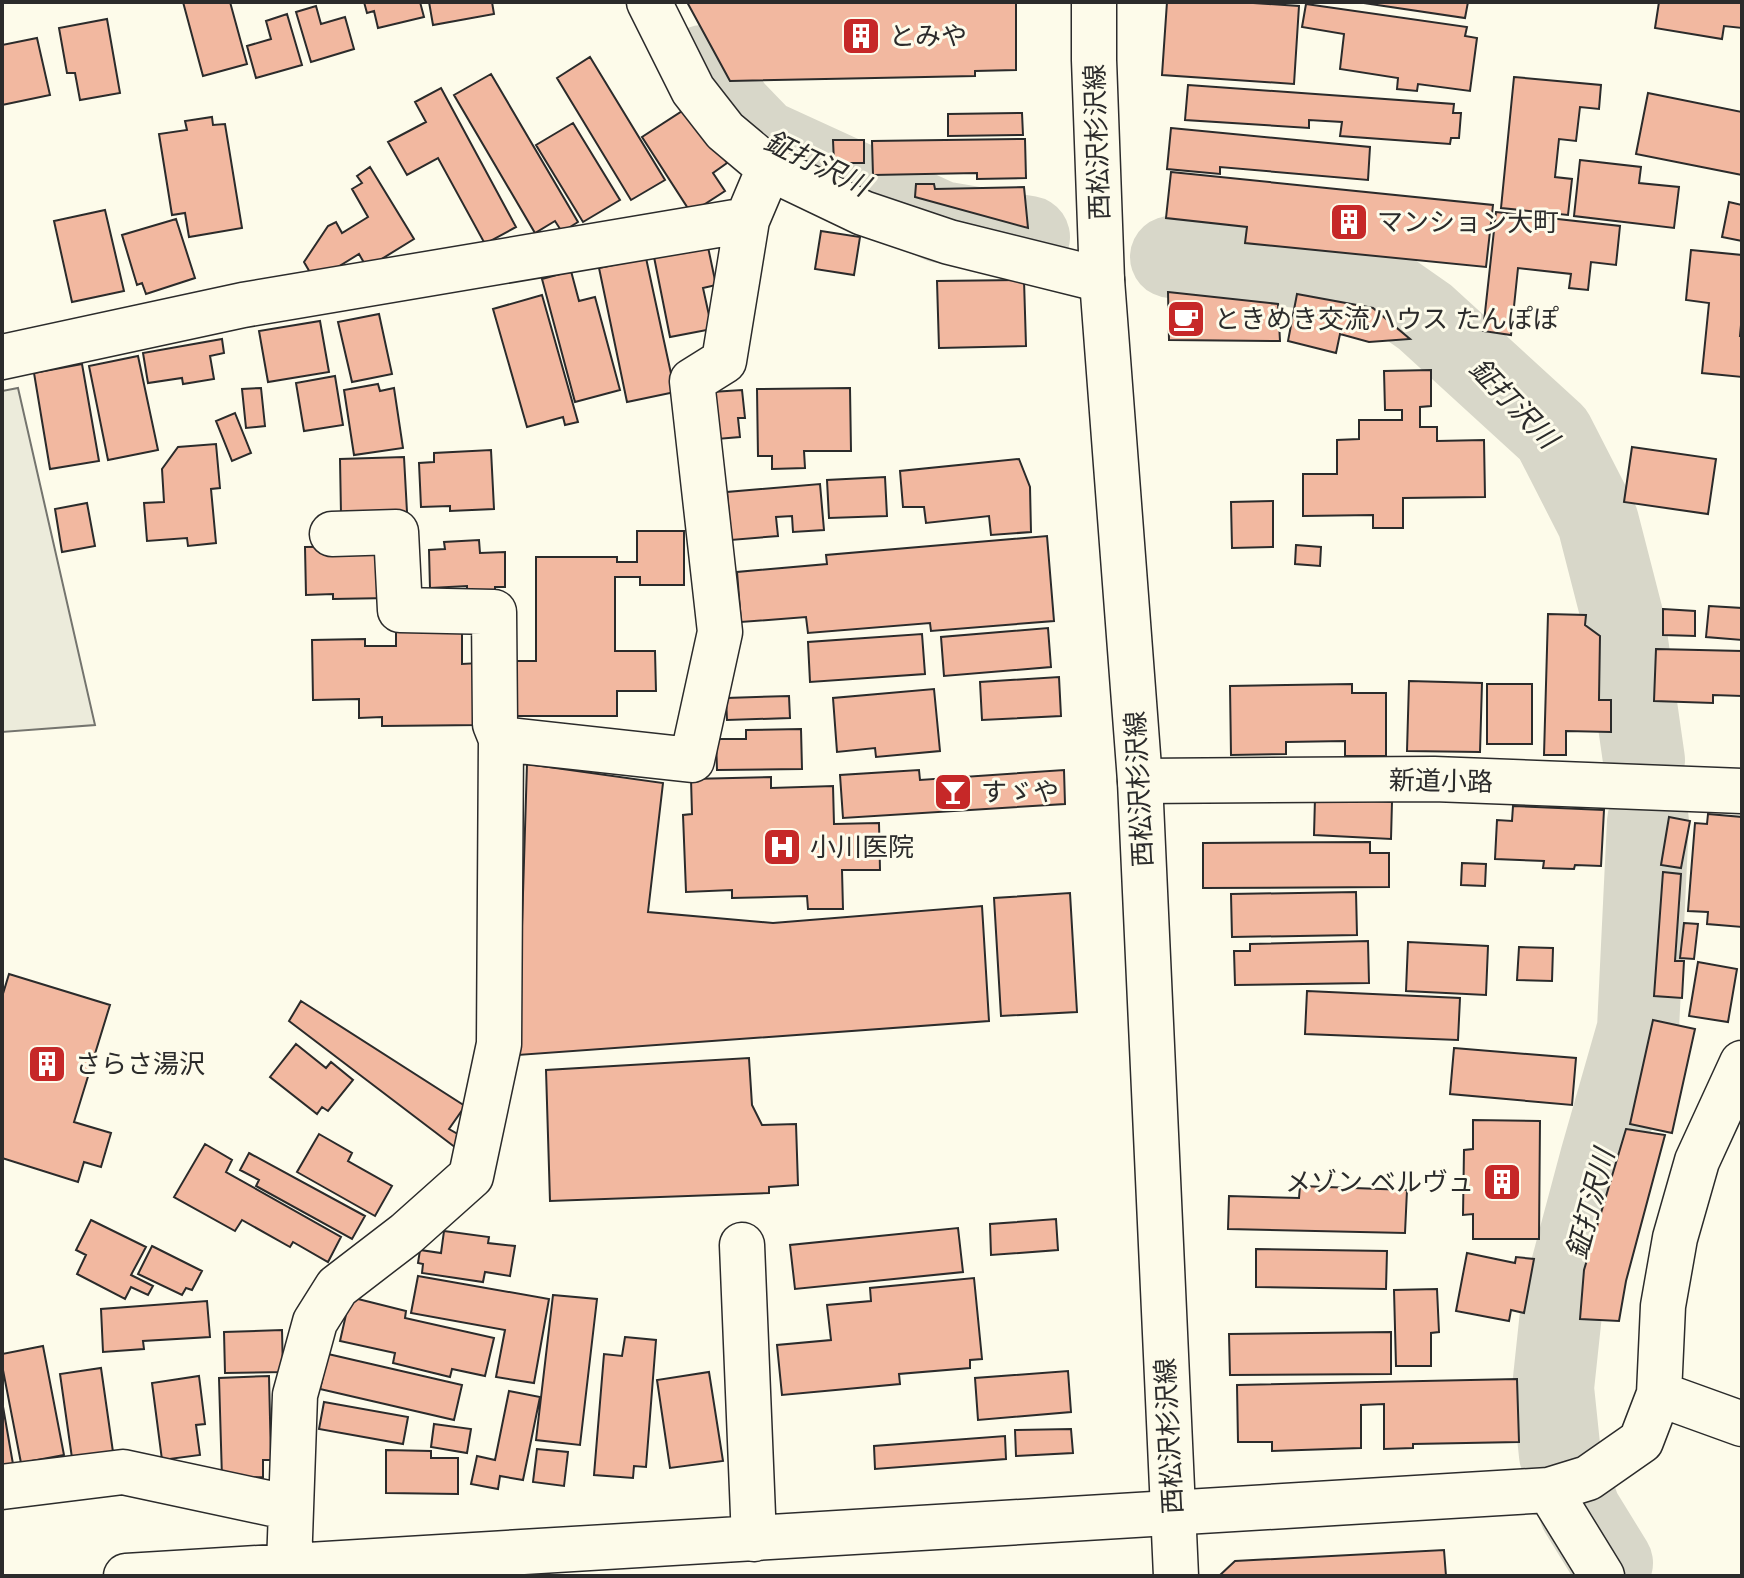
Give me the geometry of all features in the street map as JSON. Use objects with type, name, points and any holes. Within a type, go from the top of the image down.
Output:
[{"type":"street","points":[[649,2],[693,90],[725,131],[769,168],[863,213],[949,242],[1102,280]]},
{"type":"street","name":"西松沢杉沢線","points":[[1094,2],[1102,280],[1140,781],[1176,1576]]},
{"type":"street","points":[[501,739],[692,760],[720,632],[692,381],[724,361],[747,220],[769,168]]},
{"type":"street","points":[[2,357],[243,305],[747,220]]},
{"type":"street","points":[[289,1566],[295,1395],[315,1322],[337,1287],[406,1234],[471,1176],[499,1044],[501,739],[495,724],[494,612],[400,610],[396,532],[332,534]]},
{"type":"street","name":"新道小路","points":[[1140,781],[1434,779],[1742,791]]},
{"type":"street","points":[[150,1575],[289,1566],[369,1569],[754,1539],[1568,1484],[1641,1441],[1659,1394],[1663,1306],[1675,1238],[1697,1161],[1742,1063]]},
{"type":"street","points":[[742,1245],[754,1539]]},
{"type":"street","points":[[1659,1394],[1742,1424]]},
{"type":"street","points":[[2,1487],[123,1472],[291,1508]]},
{"type":"street","points":[[1568,1484],[1602,1576]]},
{"type":"shaded area","points":[[18,388],[95,725],[2,732],[2,391]]},
{"type":"building","points":[[183,2],[230,2],[247,64],[203,76]]},
{"type":"building","points":[[364,2],[420,2],[424,17],[378,28],[374,11],[367,13]]},
{"type":"building","points":[[429,2],[492,2],[494,14],[433,25]]},
{"type":"building","name":"とみや","points":[[687,2],[1016,2],[1016,70],[975,71],[975,76],[730,81]]},
{"type":"building","points":[[1167,2],[1299,6],[1294,84],[1162,75]]},
{"type":"building","points":[[1357,2],[1468,2],[1465,18]]},
{"type":"building","points":[[1659,2],[1742,2],[1742,28],[1724,26],[1722,39],[1655,28]]},
{"type":"building","points":[[1306,4],[1467,27],[1465,36],[1477,38],[1470,91],[1418,84],[1417,91],[1397,89],[1398,78],[1340,69],[1344,34],[1302,27]]},
{"type":"building","points":[[316,6],[321,24],[345,17],[354,49],[311,62],[296,12]]},
{"type":"building","points":[[287,14],[302,65],[256,78],[247,46],[271,39],[266,21]]},
{"type":"building","points":[[107,19],[120,93],[80,100],[75,73],[67,73],[59,28]]},
{"type":"building","points":[[37,38],[50,95],[2,105],[2,45]]},
{"type":"building","points":[[590,57],[665,180],[631,200],[557,78]]},
{"type":"building","points":[[491,74],[578,222],[562,232],[555,221],[535,233],[454,95]]},
{"type":"building","points":[[1514,77],[1601,85],[1599,109],[1580,107],[1576,141],[1559,139],[1555,177],[1572,179],[1568,215],[1501,208]]},
{"type":"building","points":[[1188,85],[1454,104],[1453,113],[1461,113],[1459,138],[1451,138],[1450,144],[1340,136],[1342,122],[1309,120],[1309,128],[1185,120]]},
{"type":"building","points":[[441,88],[516,227],[485,244],[438,158],[407,175],[388,142],[426,122],[415,102]]},
{"type":"building","points":[[1648,93],[1742,112],[1742,175],[1636,154]]},
{"type":"building","points":[[690,106],[727,163],[713,173],[725,191],[691,213],[642,137]]},
{"type":"building","points":[[1022,113],[1023,135],[948,136],[948,114]]},
{"type":"building","points":[[212,117],[213,125],[225,124],[242,228],[189,237],[185,213],[172,215],[159,134],[187,130],[185,121]]},
{"type":"building","points":[[573,123],[620,200],[583,222],[536,145]]},
{"type":"building","points":[[1171,128],[1370,147],[1368,180],[1220,167],[1220,174],[1167,169]]},
{"type":"building","points":[[1025,139],[1026,178],[977,179],[977,173],[873,175],[872,141]]},
{"type":"building","points":[[833,140],[864,140],[864,163],[834,163]]},
{"type":"building","points":[[1580,160],[1641,167],[1639,183],[1679,187],[1674,228],[1574,216]]},
{"type":"building","points":[[370,167],[414,239],[367,268],[359,254],[315,281],[304,262],[328,226],[336,222],[342,233],[368,217],[352,189],[362,183],[357,176]]},
{"type":"building","name":"マンション大町","points":[[1171,172],[1493,205],[1486,267],[1245,243],[1247,227],[1166,218]]},
{"type":"building","points":[[916,184],[934,184],[935,189],[1024,187],[1028,228],[915,197]]},
{"type":"building","points":[[1729,202],[1742,205],[1742,241],[1722,237]]},
{"type":"building","points":[[105,210],[124,291],[72,302],[54,221]]},
{"type":"building","points":[[1496,212],[1620,226],[1616,265],[1591,262],[1588,290],[1569,288],[1571,274],[1518,268],[1511,335],[1483,331]]},
{"type":"building","points":[[176,219],[195,278],[146,294],[142,283],[137,285],[122,235]]},
{"type":"building","points":[[821,231],[860,237],[854,275],[815,269]]},
{"type":"building","points":[[708,247],[716,285],[703,288],[712,329],[670,337],[654,257]]},
{"type":"building","points":[[1691,250],[1742,255],[1742,377],[1702,373],[1709,303],[1686,300]]},
{"type":"building","points":[[646,258],[675,392],[627,402],[599,268]]},
{"type":"building","points":[[571,271],[579,301],[595,297],[620,390],[575,402],[542,279]]},
{"type":"building","points":[[1024,280],[1026,346],[939,348],[937,281]]},
{"type":"building","points":[[1168,292],[1278,304],[1280,341],[1169,340]]},
{"type":"building","points":[[1297,294],[1373,308],[1410,339],[1369,342],[1340,334],[1336,353],[1288,341]]},
{"type":"building","points":[[542,295],[578,422],[565,425],[563,417],[527,427],[493,309]]},
{"type":"building","points":[[379,314],[392,374],[352,382],[338,322]]},
{"type":"building","points":[[320,321],[329,372],[268,382],[259,331]]},
{"type":"building","points":[[222,339],[224,353],[210,356],[214,379],[183,384],[182,378],[148,383],[143,353]]},
{"type":"building","points":[[138,356],[158,450],[108,460],[89,366]]},
{"type":"building","points":[[82,364],[99,461],[50,469],[34,373]]},
{"type":"building","points":[[1431,370],[1431,406],[1420,407],[1420,427],[1437,427],[1437,441],[1484,440],[1485,497],[1403,498],[1403,528],[1373,528],[1373,515],[1303,516],[1303,474],[1337,474],[1337,440],[1359,439],[1359,420],[1402,420],[1402,410],[1385,410],[1384,371]]},
{"type":"building","points":[[335,376],[343,425],[304,431],[296,383]]},
{"type":"building","points":[[378,384],[380,391],[394,388],[403,448],[354,455],[344,390]]},
{"type":"building","points":[[261,388],[265,426],[246,428],[242,389]]},
{"type":"building","points":[[850,388],[851,451],[804,451],[805,468],[772,469],[772,456],[758,456],[757,389]]},
{"type":"building","points":[[742,390],[745,418],[738,418],[740,437],[717,439],[712,392]]},
{"type":"building","points":[[235,413],[251,453],[232,461],[216,421]]},
{"type":"building","points":[[216,444],[220,488],[211,489],[216,543],[188,546],[187,538],[147,541],[144,503],[164,502],[162,469],[178,447]]},
{"type":"building","points":[[1632,447],[1716,459],[1708,514],[1624,502]]},
{"type":"building","points":[[491,450],[494,509],[450,511],[450,506],[421,507],[419,463],[434,462],[434,453]]},
{"type":"building","points":[[404,457],[407,512],[341,514],[340,459]]},
{"type":"building","points":[[1019,459],[1030,487],[1031,532],[991,535],[989,516],[926,523],[924,507],[903,507],[900,471]]},
{"type":"building","points":[[885,477],[887,516],[829,518],[827,480]]},
{"type":"building","points":[[820,484],[824,530],[793,532],[792,516],[776,517],[778,536],[731,540],[727,492]]},
{"type":"building","points":[[1273,501],[1273,547],[1232,548],[1231,502]]},
{"type":"building","points":[[87,503],[95,546],[62,552],[55,509]]},
{"type":"building","points":[[637,531],[684,531],[684,585],[640,585],[640,577],[615,577],[615,651],[655,651],[656,691],[617,691],[617,716],[511,716],[512,661],[536,661],[536,557],[617,557],[617,562],[637,562]]},
{"type":"building","points":[[1047,536],[1054,621],[931,631],[930,623],[808,633],[806,617],[741,622],[737,572],[827,564],[826,555]]},
{"type":"building","points":[[479,540],[480,553],[505,552],[505,587],[495,587],[495,595],[467,596],[467,586],[430,588],[429,550],[445,549],[444,542]]},
{"type":"building","points":[[1296,545],[1321,547],[1320,566],[1295,564]]},
{"type":"building","points":[[388,546],[389,598],[333,599],[333,594],[306,595],[305,547]]},
{"type":"building","points":[[1709,606],[1742,608],[1742,640],[1706,637]]},
{"type":"building","points":[[1663,609],[1695,611],[1695,636],[1663,635]]},
{"type":"building","points":[[1548,614],[1586,615],[1585,625],[1600,636],[1599,700],[1611,700],[1611,732],[1566,731],[1566,755],[1544,755]]},
{"type":"building","points":[[1048,628],[1051,667],[944,676],[941,637]]},
{"type":"building","points":[[462,630],[462,664],[479,663],[480,725],[382,726],[382,717],[359,718],[359,699],[313,700],[312,640],[365,639],[365,646],[396,646],[396,631]]},
{"type":"building","points":[[922,634],[925,674],[810,682],[808,642]]},
{"type":"building","points":[[1656,649],[1742,651],[1742,696],[1713,695],[1713,703],[1654,701]]},
{"type":"building","points":[[1059,677],[1061,716],[982,720],[980,682]]},
{"type":"building","points":[[1409,681],[1482,683],[1480,752],[1407,751]]},
{"type":"building","points":[[1352,684],[1352,693],[1386,693],[1386,756],[1345,756],[1345,741],[1286,742],[1286,754],[1231,755],[1230,686]]},
{"type":"building","points":[[1487,684],[1532,684],[1532,744],[1487,744]]},
{"type":"building","points":[[934,689],[940,751],[876,757],[875,748],[837,752],[833,698]]},
{"type":"building","points":[[789,696],[790,718],[727,720],[726,698]]},
{"type":"building","points":[[801,729],[802,769],[717,770],[716,739],[746,739],[746,730]]},
{"type":"building","points":[[527,764],[663,783],[648,912],[773,923],[982,906],[989,1021],[518,1055]]},
{"type":"building","name":"すゞや","points":[[919,770],[920,780],[1064,770],[1065,804],[843,818],[840,775]]},
{"type":"building","name":"小川医院","points":[[771,777],[771,788],[833,786],[834,824],[879,823],[880,870],[842,870],[843,909],[808,909],[807,896],[732,898],[732,890],[686,892],[683,815],[692,814],[691,779]]},
{"type":"building","points":[[1315,798],[1392,802],[1391,839],[1314,835]]},
{"type":"building","points":[[1513,806],[1604,810],[1601,866],[1543,868],[1544,861],[1495,859],[1497,820],[1512,821]]},
{"type":"building","points":[[1708,814],[1742,817],[1742,927],[1707,924],[1708,912],[1688,911],[1695,823],[1707,824]]},
{"type":"building","points":[[1669,817],[1690,821],[1681,868],[1661,865]]},
{"type":"building","points":[[1370,842],[1370,853],[1389,853],[1389,887],[1203,888],[1203,843]]},
{"type":"building","points":[[1462,863],[1486,864],[1485,886],[1461,885]]},
{"type":"building","points":[[1663,872],[1681,874],[1675,961],[1684,961],[1682,998],[1654,996]]},
{"type":"building","points":[[1356,892],[1357,935],[1232,937],[1231,894]]},
{"type":"building","points":[[1070,893],[1077,1012],[1001,1016],[994,898]]},
{"type":"building","points":[[1684,923],[1698,924],[1694,959],[1680,958]]},
{"type":"building","points":[[1368,941],[1369,983],[1235,985],[1234,951],[1250,951],[1250,944]]},
{"type":"building","points":[[1408,942],[1488,946],[1486,995],[1406,991]]},
{"type":"building","points":[[1519,947],[1553,948],[1552,981],[1517,980]]},
{"type":"building","points":[[1698,962],[1737,969],[1728,1022],[1689,1016]]},
{"type":"building","name":"さらさ湯沢","points":[[9,974],[110,1005],[74,1122],[111,1133],[101,1167],[84,1162],[78,1182],[2,1158],[2,997]]},
{"type":"building","points":[[1307,991],[1460,998],[1458,1040],[1305,1034]]},
{"type":"building","points":[[301,1001],[465,1106],[449,1129],[461,1136],[456,1148],[289,1021]]},
{"type":"building","points":[[1653,1020],[1695,1029],[1672,1133],[1630,1124]]},
{"type":"building","points":[[296,1044],[326,1068],[331,1062],[353,1080],[328,1111],[322,1107],[317,1114],[270,1077]]},
{"type":"building","points":[[1454,1048],[1576,1058],[1572,1105],[1450,1094]]},
{"type":"building","points":[[749,1058],[752,1105],[762,1125],[796,1124],[798,1185],[769,1187],[769,1193],[550,1201],[546,1070]]},
{"type":"building","name":"メゾン ベルヴュ","points":[[1473,1120],[1540,1121],[1539,1239],[1473,1239],[1473,1214],[1463,1215],[1464,1150],[1473,1149]]},
{"type":"building","points":[[1626,1129],[1665,1135],[1626,1281],[1619,1321],[1580,1319],[1584,1270]]},
{"type":"building","points":[[319,1134],[352,1153],[348,1161],[392,1186],[375,1216],[297,1172]]},
{"type":"building","points":[[205,1144],[232,1160],[226,1172],[341,1237],[328,1262],[293,1242],[290,1247],[242,1220],[235,1231],[174,1197]]},
{"type":"building","points":[[249,1153],[365,1216],[352,1239],[256,1186],[259,1180],[240,1170]]},
{"type":"building","points":[[1300,1186],[1407,1190],[1405,1233],[1228,1229],[1229,1196],[1299,1198]]},
{"type":"building","points":[[1056,1219],[1058,1250],[991,1255],[990,1224]]},
{"type":"building","points":[[91,1220],[146,1247],[131,1275],[153,1286],[148,1295],[131,1287],[125,1299],[77,1274],[86,1255],[76,1250]]},
{"type":"building","points":[[958,1228],[963,1272],[795,1289],[790,1245]]},
{"type":"building","points":[[444,1231],[489,1237],[488,1243],[515,1246],[510,1276],[485,1272],[483,1282],[422,1273],[423,1264],[418,1263],[420,1250],[441,1253]]},
{"type":"building","points":[[152,1246],[202,1271],[192,1290],[186,1288],[182,1295],[138,1274]]},
{"type":"building","points":[[1256,1249],[1387,1251],[1386,1289],[1256,1287]]},
{"type":"building","points":[[1467,1253],[1515,1263],[1516,1257],[1534,1259],[1524,1313],[1511,1310],[1509,1321],[1456,1311]]},
{"type":"building","points":[[418,1276],[549,1299],[534,1383],[496,1377],[505,1330],[411,1313]]},
{"type":"building","points":[[974,1278],[982,1359],[970,1360],[970,1368],[899,1374],[900,1384],[782,1395],[777,1345],[831,1340],[827,1305],[871,1301],[870,1288]]},
{"type":"building","points":[[1437,1289],[1439,1332],[1431,1333],[1431,1366],[1396,1366],[1394,1290]]},
{"type":"building","points":[[553,1295],[597,1299],[580,1445],[536,1440]]},
{"type":"building","points":[[350,1297],[406,1311],[405,1318],[494,1338],[485,1376],[452,1369],[450,1377],[393,1363],[395,1353],[340,1341]]},
{"type":"building","points":[[207,1301],[210,1337],[143,1341],[144,1349],[103,1352],[101,1309]]},
{"type":"building","points":[[282,1330],[283,1372],[225,1373],[224,1332]]},
{"type":"building","points":[[1391,1332],[1391,1374],[1230,1375],[1229,1334]]},
{"type":"building","points":[[625,1337],[656,1340],[646,1467],[634,1466],[633,1478],[594,1475],[604,1354],[622,1356]]},
{"type":"building","points":[[43,1346],[64,1455],[21,1463],[2,1354]]},
{"type":"building","points":[[328,1354],[462,1385],[454,1420],[320,1389]]},
{"type":"building","points":[[101,1368],[113,1452],[72,1458],[60,1374]]},
{"type":"building","points":[[1068,1371],[1071,1412],[978,1420],[975,1378]]},
{"type":"building","points":[[709,1372],[723,1461],[670,1468],[657,1380]]},
{"type":"building","points":[[199,1376],[205,1424],[196,1425],[200,1455],[162,1460],[152,1383]]},
{"type":"building","points":[[269,1376],[271,1460],[263,1460],[263,1477],[222,1478],[219,1378]]},
{"type":"building","points":[[1517,1379],[1519,1442],[1413,1444],[1413,1448],[1384,1449],[1384,1404],[1361,1405],[1361,1448],[1272,1451],[1272,1442],[1238,1442],[1237,1385]]},
{"type":"building","points":[[509,1391],[540,1397],[523,1480],[500,1476],[498,1489],[471,1484],[477,1456],[495,1460]]},
{"type":"building","points":[[2,1401],[13,1464],[2,1466]]},
{"type":"building","points":[[324,1402],[408,1417],[403,1444],[319,1429]]},
{"type":"building","points":[[434,1424],[471,1429],[467,1453],[431,1447]]},
{"type":"building","points":[[1071,1429],[1073,1453],[1016,1456],[1015,1430]]},
{"type":"building","points":[[1005,1436],[1006,1459],[875,1469],[874,1446]]},
{"type":"building","points":[[537,1449],[568,1452],[564,1486],[533,1482]]},
{"type":"building","points":[[386,1450],[431,1451],[431,1458],[458,1458],[458,1494],[386,1493]]},
{"type":"building","points":[[1444,1550],[1446,1576],[1219,1576],[1235,1561]]},
{"type":"waterway","name":"鉦打沢川","points":[[703,66],[733,110],[762,140],[941,222],[1029,237]]},
{"type":"waterway","name":"鉦打沢川","points":[[1171,257],[1340,271],[1385,289],[1425,317],[1553,434],[1598,522],[1625,627],[1644,760]]},
{"type":"waterway","name":"鉦打沢川","points":[[1612,1563],[1580,1511],[1560,1455],[1553,1388],[1562,1304],[1638,1029],[1648,821]]},
{"type":"place","name":"とみや","points":[[861,36]]},
{"type":"place","name":"マンション大町","points":[[1349,222]]},
{"type":"place","name":"ときめき交流ハウス たんぽぽ","points":[[1186,319]]},
{"type":"place","name":"すゞや","points":[[953,792]]},
{"type":"place","name":"小川医院","points":[[782,847]]},
{"type":"place","name":"さらさ湯沢","points":[[47,1064]]},
{"type":"place","name":"メゾン ベルヴュ","points":[[1502,1182]]}]
